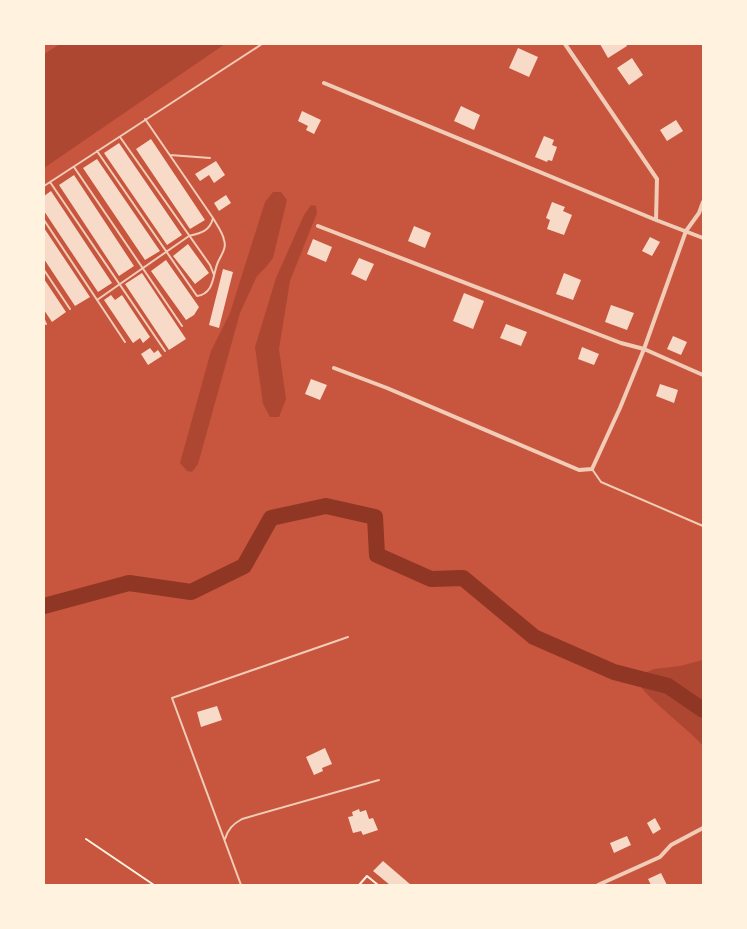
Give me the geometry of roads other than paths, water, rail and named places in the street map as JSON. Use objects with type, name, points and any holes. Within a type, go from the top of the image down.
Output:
[{"type":"street","points":[[565,44],[657,178],[656,220]]},
{"type":"street","points":[[324,82],[703,238]]},
{"type":"street","points":[[334,368],[387,388],[579,470],[592,469],[644,349],[686,231],[699,213],[703,202]]},
{"type":"street","points":[[318,226],[620,343],[644,349],[703,375]]},
{"type":"street","points":[[598,885],[660,856],[671,845],[703,828]]},
{"type":"lane","points":[[44,186],[262,44]]},
{"type":"lane","points":[[97,151],[197,296],[203,295],[208,291],[215,278],[225,241],[213,218],[145,119]]},
{"type":"lane","points":[[120,136],[210,265],[215,278]]},
{"type":"lane","points":[[170,155],[210,158]]},
{"type":"lane","points":[[74,166],[182,326]]},
{"type":"lane","points":[[50,182],[165,352]]},
{"type":"lane","points":[[97,300],[189,236],[204,232],[209,228],[213,218]]},
{"type":"lane","points":[[44,220],[125,342]]},
{"type":"lane","points":[[44,270],[70,309]]},
{"type":"lane","points":[[44,320],[46,324]]},
{"type":"lane","points":[[592,469],[601,482],[703,526]]},
{"type":"lane","points":[[241,885],[172,698],[348,637]]},
{"type":"lane","points":[[224,841],[228,830],[233,824],[242,819],[379,780]]},
{"type":"waterway","points":[[44,606],[129,583],[191,592],[244,566],[271,518],[326,506],[375,517],[377,555],[431,579],[463,578],[534,637],[614,672],[668,686],[703,710]]}]
